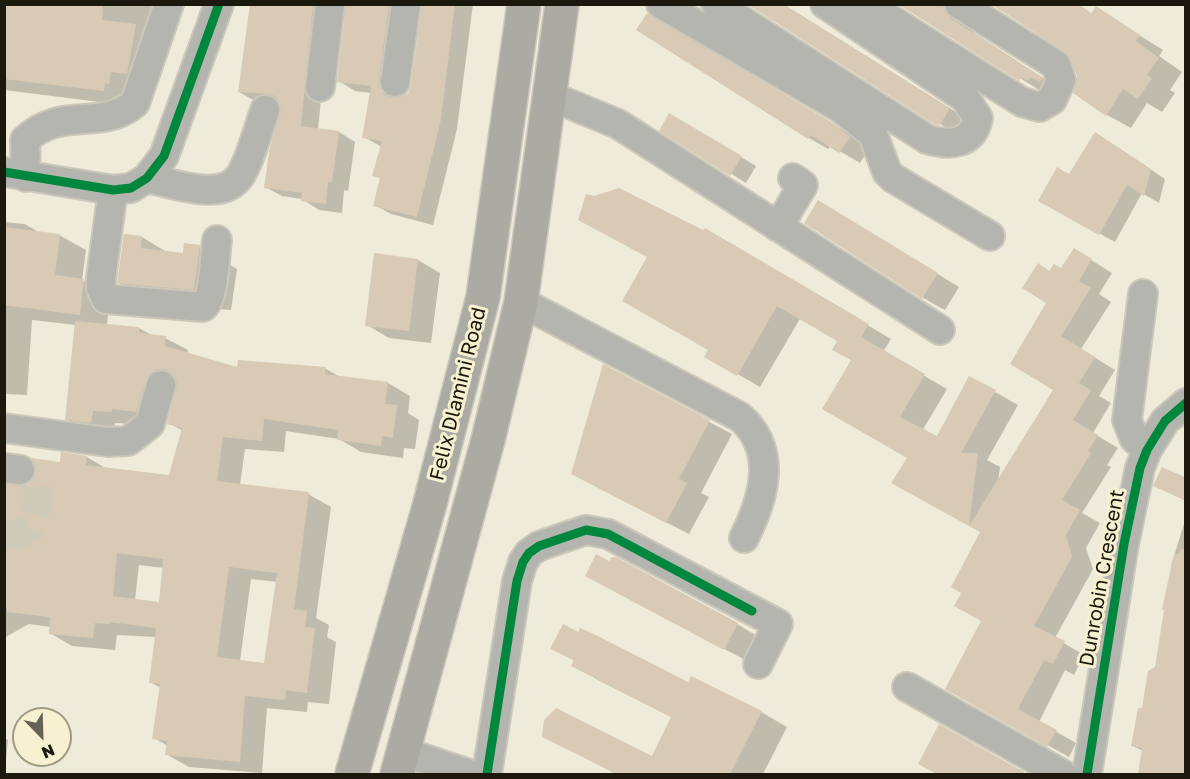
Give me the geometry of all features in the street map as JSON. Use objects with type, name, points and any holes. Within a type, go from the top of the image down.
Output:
[{"type":"main road","name":"Felix Dlamini Road","points":[[352,774],[429,507],[483,297],[524,4]]},
{"type":"main road","name":"Felix Dlamini Road","points":[[400,763],[488,440],[520,302],[562,4]]},
{"type":"street","points":[[169,4],[135,103],[123,113],[110,117],[63,120],[35,130],[25,140],[15,174],[113,190],[131,188],[147,178],[164,156],[219,4]]},
{"type":"street","points":[[320,87],[330,4]]},
{"type":"street","points":[[395,82],[406,4]]},
{"type":"street","points":[[661,4],[842,109],[873,134],[887,172],[893,178],[990,236]]},
{"type":"street","points":[[716,4],[927,139],[942,144],[954,143],[964,140],[974,131],[978,118],[965,98],[825,4]]},
{"type":"street","points":[[866,4],[1022,102],[1040,107],[1052,100],[1061,80],[1056,65],[959,4]]},
{"type":"street","points":[[550,96],[618,124],[940,330]]},
{"type":"street","points":[[147,178],[204,189],[221,189],[230,185],[240,176],[266,110]]},
{"type":"street","points":[[778,227],[804,185],[793,178]]},
{"type":"street","points":[[113,190],[100,288],[106,299],[203,307],[208,302],[217,240]]},
{"type":"street","points":[[1143,294],[1127,420],[1134,438],[1148,450]]},
{"type":"street","points":[[520,302],[740,417],[749,425],[760,446],[763,484],[759,507],[744,538]]},
{"type":"street","points":[[4,428],[108,442],[128,441],[150,424],[161,385]]},
{"type":"street","name":"Dunrobin Crescent","points":[[1087,774],[1124,544],[1140,468],[1165,421],[1185,403]]},
{"type":"street","points":[[487,774],[517,581],[523,562],[529,553],[586,530],[608,534],[778,624],[759,664]]},
{"type":"street","points":[[907,687],[1062,774]]},
{"type":"street","points":[[400,763],[469,774]]},
{"type":"building","points":[[4,4],[103,4],[102,20],[136,24],[127,74],[111,72],[109,84],[105,83],[104,91],[4,79]]},
{"type":"building","points":[[250,4],[313,4],[301,126],[339,131],[332,182],[328,182],[326,204],[301,201],[302,193],[264,188],[269,152],[281,107],[276,97],[270,94],[238,92]]},
{"type":"building","points":[[346,4],[389,4],[379,80],[384,95],[393,98],[408,93],[411,85],[422,4],[455,4],[441,119],[417,217],[373,206],[380,178],[372,176],[382,141],[362,138],[371,86],[337,82]]},
{"type":"building","points":[[747,4],[783,4],[950,108],[940,125],[934,124]]},
{"type":"building","points":[[898,4],[943,4],[950,18],[1043,78],[1040,82],[1031,77],[1028,81],[1021,77],[1019,81]]},
{"type":"building","points":[[991,4],[1077,4],[1091,14],[1096,6],[1140,35],[1136,41],[1159,58],[1147,75],[1152,78],[1138,99],[1123,89],[1106,116],[1073,93],[1077,75],[1065,52]]},
{"type":"building","points":[[647,13],[833,123],[850,137],[839,153],[811,135],[808,139],[636,30]]},
{"type":"building","points":[[669,113],[742,156],[730,176],[659,131]]},
{"type":"building","points":[[1095,132],[1151,169],[1144,196],[1127,185],[1099,235],[1038,201],[1057,167],[1069,174]]},
{"type":"building","points":[[619,188],[703,230],[705,228],[869,324],[861,337],[925,374],[900,417],[937,436],[969,376],[996,390],[961,453],[978,453],[969,526],[891,483],[907,458],[822,409],[851,360],[832,350],[837,341],[777,306],[737,376],[704,357],[708,350],[622,301],[647,257],[578,220],[586,194],[594,196]]},
{"type":"building","points":[[818,200],[938,273],[922,299],[804,223]]},
{"type":"building","points":[[4,227],[60,234],[55,275],[84,279],[80,315],[4,305]]},
{"type":"building","points":[[124,234],[142,236],[141,248],[183,253],[184,243],[200,245],[194,290],[117,283]]},
{"type":"building","points":[[1074,248],[1092,259],[1079,281],[1091,288],[1061,336],[1095,357],[1079,383],[1091,390],[1073,420],[1098,435],[1088,451],[1091,453],[1062,500],[1080,510],[1066,535],[1072,557],[1034,626],[1065,641],[1053,664],[1044,660],[1018,709],[1057,730],[1047,747],[945,689],[981,621],[954,606],[961,593],[951,587],[980,532],[969,526],[1053,390],[1010,364],[1046,303],[1022,288],[1038,263],[1049,271],[1054,264],[1061,268]]},
{"type":"building","points":[[374,253],[418,259],[409,331],[365,326]]},
{"type":"building","points":[[75,321],[139,327],[139,333],[166,336],[165,346],[237,367],[238,360],[326,367],[325,374],[388,382],[385,404],[397,405],[393,438],[382,436],[381,446],[337,440],[338,430],[264,419],[262,441],[223,437],[217,481],[309,492],[294,609],[307,611],[305,627],[315,628],[307,693],[286,690],[285,700],[245,696],[240,762],[165,755],[167,741],[152,739],[160,684],[149,683],[156,628],[110,622],[110,624],[95,623],[93,638],[49,634],[50,617],[7,612],[7,608],[4,608],[4,485],[27,485],[36,473],[31,458],[60,462],[61,452],[87,456],[86,465],[169,475],[182,428],[167,424],[177,382],[173,374],[165,369],[156,369],[149,374],[136,412],[112,409],[112,412],[93,411],[91,423],[65,420]],"holes":[[[117,553],[163,559],[159,602],[113,596]],[[229,567],[277,573],[264,663],[217,657]]]},
{"type":"building","points":[[603,364],[710,420],[679,479],[687,483],[666,523],[571,474]]},
{"type":"building","points":[[1162,467],[1185,477],[1185,500],[1153,486]]},
{"type":"building","points":[[1180,549],[1185,550],[1185,774],[1138,774],[1142,748],[1131,746],[1138,708],[1142,708],[1148,671],[1155,667],[1164,610],[1162,609],[1174,554],[1179,554]]},
{"type":"building","points":[[596,554],[609,561],[612,557],[616,557],[738,623],[724,650],[585,576]]},
{"type":"building","points":[[563,624],[578,632],[580,628],[592,633],[688,682],[691,676],[762,711],[730,774],[617,774],[542,737],[544,720],[556,708],[652,756],[671,717],[571,666],[574,660],[550,649]]},
{"type":"building","points":[[939,724],[1024,772],[1023,774],[937,774],[918,764]]},
{"type":"tunnel","points":[[4,534],[18,535],[30,528],[38,501],[37,480],[20,470]]},
{"type":"cycle path","points":[[4,172],[113,190],[131,188],[147,178],[164,156],[219,4]]},
{"type":"cycle path","points":[[1087,774],[1124,544],[1140,468],[1147,450],[1165,421],[1186,403]]},
{"type":"cycle path","points":[[487,774],[517,581],[523,562],[529,553],[539,546],[586,530],[608,534],[752,611]]}]
